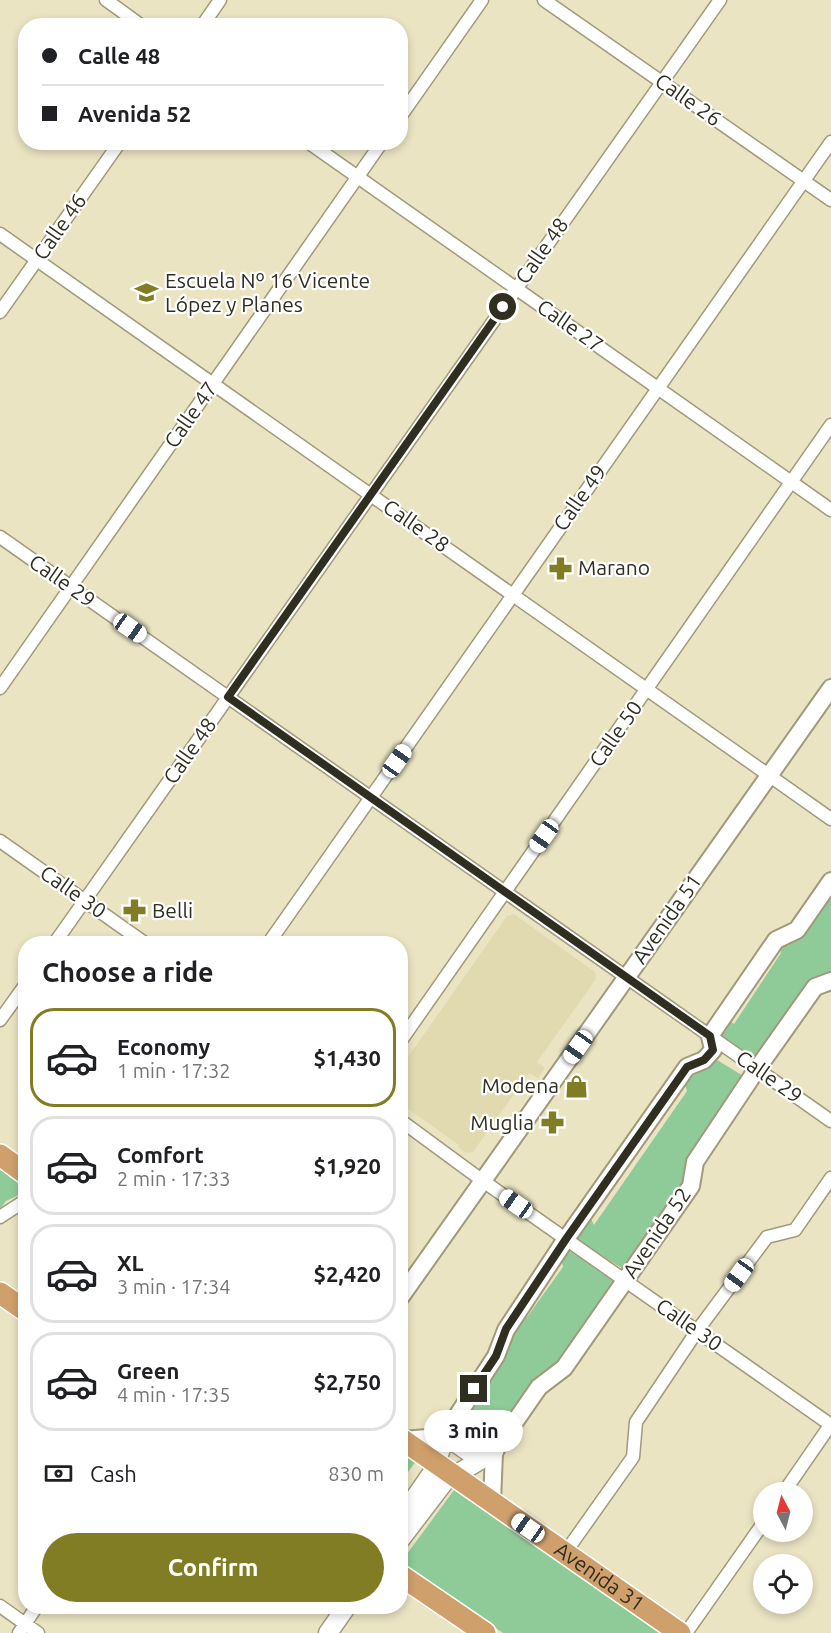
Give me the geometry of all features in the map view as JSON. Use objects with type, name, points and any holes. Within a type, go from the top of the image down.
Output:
[{"type":"highway","points":[[0,1155],[18,1168]]},
{"type":"highway","points":[[0,1293],[18,1305]]},
{"type":"highway","name":"Avenida 31","points":[[408,1443],[680,1633]]},
{"type":"highway","points":[[408,1580],[485,1633]]},
{"type":"main road","points":[[448,1430],[450,1439],[473,1455],[494,1452]]},
{"type":"main road","points":[[408,1508],[432,1473],[448,1430]]},
{"type":"main road","name":"Avenida 52","points":[[408,1530],[445,1481],[494,1452]]},
{"type":"main road","points":[[328,1633],[341,1614]]},
{"type":"street","points":[[106,0],[131,18]]},
{"type":"street","points":[[208,18],[220,0]]},
{"type":"street","points":[[408,106],[482,0]]},
{"type":"street","name":"Calle 26","points":[[544,0],[831,200]]},
{"type":"street","name":"Calle 48","points":[[60,936],[720,0]]},
{"type":"street","name":"Calle 49","points":[[274,936],[831,142]]},
{"type":"street","name":"Calle 46","points":[[0,312],[114,150]]},
{"type":"street","name":"Calle 27","points":[[319,150],[831,510]]},
{"type":"street","name":"Calle 47","points":[[0,688],[377,150]]},
{"type":"street","name":"Calle 28","points":[[0,234],[831,819]]},
{"type":"street","name":"Calle 50","points":[[408,1031],[831,424]]},
{"type":"street","name":"Calle 29","points":[[0,537],[831,1121]]},
{"type":"street","name":"Avenida 51","points":[[408,1287],[831,688]]},
{"type":"street","name":"Calle 30","points":[[0,841],[135,936]]},
{"type":"street","points":[[408,1439],[427,1438],[448,1430],[496,1356],[506,1329],[566,1239],[687,1067],[704,1060],[713,1050],[710,1036],[776,940],[797,930],[831,881]]},
{"type":"street","name":"Avenida 52","points":[[494,1452],[539,1387],[564,1368],[691,1186],[695,1162],[815,987],[831,981]]},
{"type":"street","points":[[0,1020],[18,995]]},
{"type":"street","name":"Calle 30","points":[[408,1126],[831,1425]]},
{"type":"street","points":[[565,1553],[633,1458],[636,1422],[698,1331],[767,1237],[795,1230],[831,1178]]},
{"type":"street","points":[[0,1217],[18,1205]]},
{"type":"street","points":[[791,1482],[831,1425]]},
{"type":"street","points":[[492,1502],[494,1452]]},
{"type":"street","points":[[686,1633],[753,1538]]},
{"type":"street","points":[[0,1606],[22,1629],[38,1633]]},
{"type":"street","points":[[22,1629],[32,1614]]},
{"type":"shaded area","points":[[514,914],[595,972],[596,979],[537,1062],[545,1068],[538,1078],[529,1073],[473,1152],[466,1153],[458,1147],[459,1145],[408,1109],[408,1057],[507,916]]},
{"type":"green space","points":[[831,894],[831,974],[754,1062],[717,1038],[728,1020],[734,1024],[781,953],[780,947]]},
{"type":"green space","points":[[717,1060],[745,1077],[684,1186],[625,1270],[575,1239],[590,1217],[594,1225],[687,1091],[684,1083]]},
{"type":"green space","points":[[0,1161],[18,1173],[18,1195],[6,1201],[0,1209]]},
{"type":"green space","points":[[568,1250],[617,1282],[557,1368],[539,1376],[486,1451],[477,1450],[454,1433],[511,1330],[527,1317],[563,1267],[561,1259]]},
{"type":"green space","points":[[408,1451],[418,1458],[408,1472]]},
{"type":"green space","points":[[457,1486],[666,1633],[503,1633],[408,1567],[408,1552]]},
{"type":"place","name":"Escuela Nº 16 Vicente López y Planes","points":[[147,293]]},
{"type":"place","name":"Marano","points":[[560,568]]},
{"type":"place","name":"Belli","points":[[134,911]]},
{"type":"place","name":"Modena","points":[[577,1086]]},
{"type":"place","name":"Muglia","points":[[552,1123]]},
{"type":"route","points":[[474,1389],[496,1356],[506,1329],[687,1067],[704,1060],[713,1050],[710,1036],[228,697],[503,307]]}]
